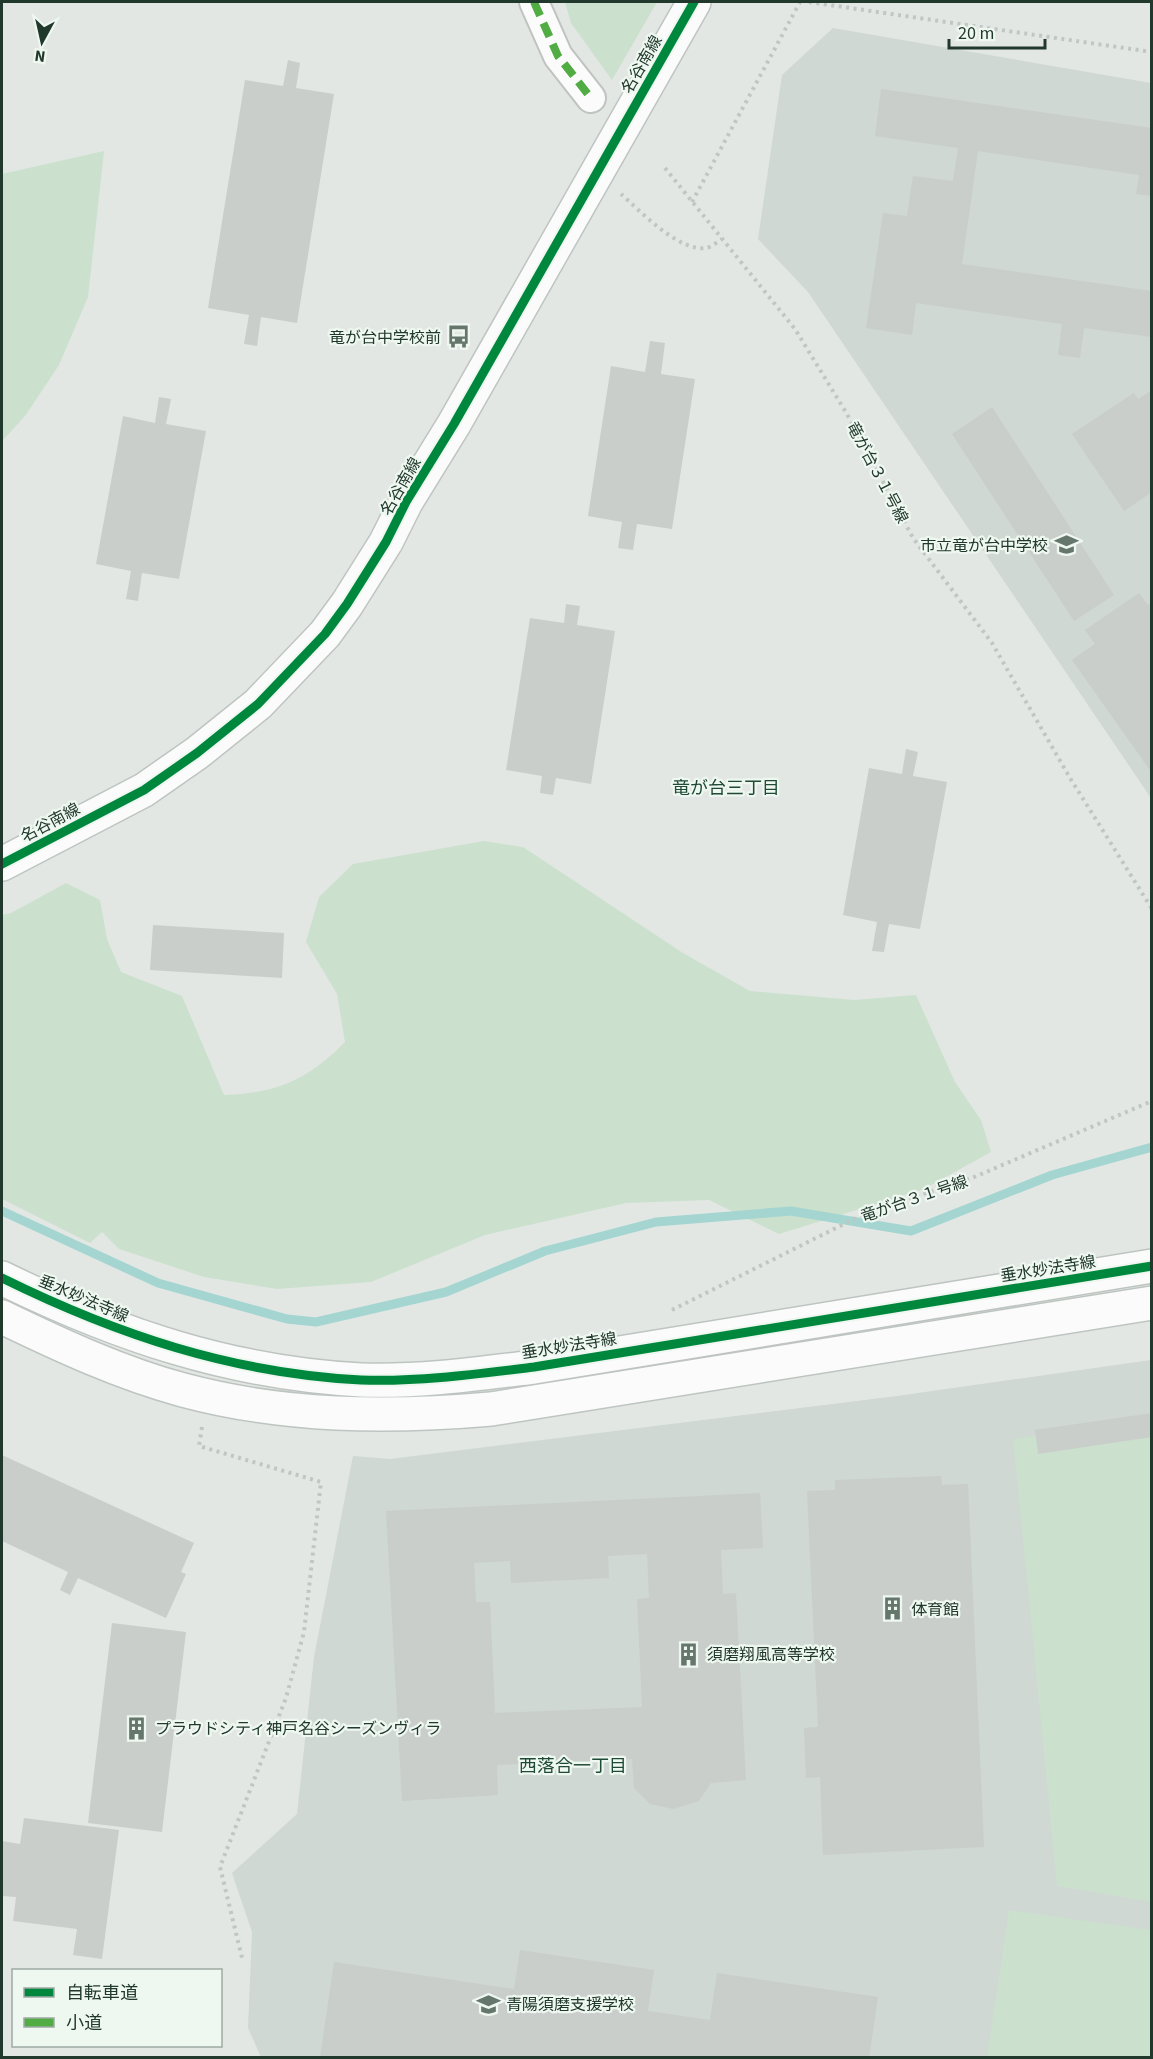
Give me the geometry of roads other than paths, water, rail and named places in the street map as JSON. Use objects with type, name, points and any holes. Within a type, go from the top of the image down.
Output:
[{"type":"street","points":[[534,2],[558,56],[591,98]]},
{"type":"street","name":"名谷南線","points":[[2,864],[144,790],[197,753],[258,704],[325,634],[386,542],[406,502],[460,414],[694,2]]},
{"type":"street","name":"垂水妙法寺線","points":[[2,1278],[100,1322],[175,1350],[231,1364],[278,1372],[364,1380],[450,1377],[534,1367],[1152,1266]]},
{"type":"street","points":[[2,1317],[97,1360],[182,1389],[263,1406],[315,1412],[386,1415],[491,1408],[1152,1303]]},
{"type":"waterway","points":[[2,1211],[158,1283],[287,1319],[316,1322],[446,1292],[545,1251],[656,1222],[791,1211],[911,1231],[1052,1175],[1152,1147]]},
{"type":"place","name":"竜が台中学校前","points":[[459,337]]},
{"type":"place","name":"市立竜が台中学校","points":[[1066,545]]},
{"type":"place","name":"体育館","points":[[893,1609]]},
{"type":"place","name":"須磨翔風高等学校","points":[[689,1654]]},
{"type":"place","name":"プラウドシティ神戸名谷シーズンヴィラ","points":[[137,1728]]},
{"type":"place","name":"青陽須磨支援学校","points":[[488,2004]]},
{"type":"district","name":"竜が台三丁目","points":[[726,788]]},
{"type":"district","name":"西落合一丁目","points":[[573,1766]]}]
